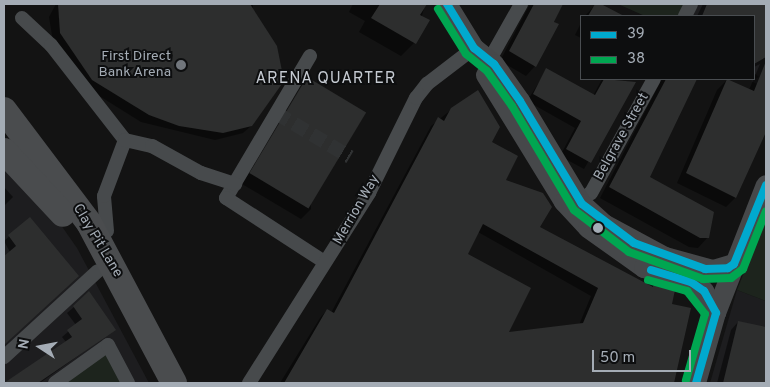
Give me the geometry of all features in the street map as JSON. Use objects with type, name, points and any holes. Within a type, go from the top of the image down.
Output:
[{"type":"highway","name":"Clay Pit Lane","points":[[4,110],[89,223],[174,383]]},
{"type":"highway","name":"Clay Pit Lane","points":[[4,151],[50,197],[98,271],[156,383]]},
{"type":"street","points":[[447,4],[520,101],[573,203],[616,252],[644,268],[691,282],[704,291],[716,312]]},
{"type":"street","points":[[484,53],[522,4]]},
{"type":"street","points":[[22,18],[51,45],[125,140],[152,146],[201,173],[235,184]]},
{"type":"street","name":"Merrion Way","points":[[249,383],[369,193],[416,98],[427,84],[484,53]]},
{"type":"street","points":[[310,56],[226,198],[320,259]]},
{"type":"street","name":"Belgrave Street","points":[[573,203],[653,80]]},
{"type":"street","points":[[107,231],[104,196],[125,140]]},
{"type":"street","points":[[696,383],[716,312],[766,185]]},
{"type":"street","points":[[573,203],[608,227],[664,257],[713,270],[734,264]]},
{"type":"street","points":[[4,357],[98,271]]},
{"type":"street","points":[[55,383],[108,345],[128,383]]},
{"type":"shaded area","points":[[618,4],[691,4],[686,15],[643,15]]},
{"type":"shaded area","points":[[696,4],[766,4],[766,89],[751,81],[759,77],[755,74],[755,15],[690,15]]},
{"type":"shaded area","points":[[4,165],[56,218],[77,248],[149,383],[4,383]]},
{"type":"shaded area","points":[[766,217],[766,301],[737,290]]},
{"type":"shaded area","points":[[737,290],[766,301],[766,383],[710,383]]},
{"type":"shaded area","points":[[108,345],[128,383],[55,383]]},
{"type":"building","name":"First Direct Bank Arena","points":[[58,4],[250,4],[277,46],[284,81],[252,126],[223,133],[179,126],[149,115],[92,80],[60,33]]},
{"type":"building","points":[[380,4],[427,4],[420,15],[430,20],[416,44],[371,18]]},
{"type":"building","points":[[534,4],[563,4],[554,22],[559,24],[536,67],[509,51]]},
{"type":"building","points":[[595,4],[601,4],[622,15],[589,15]]},
{"type":"building","points":[[707,4],[766,4],[766,57],[755,63],[755,15],[702,15]]},
{"type":"building","points":[[766,61],[766,132],[736,198],[686,173],[727,80],[754,91]]},
{"type":"building","points":[[546,68],[595,95],[603,80],[636,82],[591,163],[566,149],[581,121],[533,94]]},
{"type":"building","points":[[307,77],[366,113],[308,209],[249,173]]},
{"type":"building","points":[[665,80],[697,80],[650,177],[714,212],[709,238],[700,238],[609,187]]},
{"type":"building","points":[[478,90],[500,127],[492,142],[518,156],[506,180],[543,193],[552,207],[540,227],[653,287],[654,283],[675,290],[672,304],[691,308],[674,383],[284,383],[327,309],[334,313],[438,117],[444,121],[451,108]],"holes":[[[483,224],[598,288],[583,323],[509,332],[531,288],[468,254]]]},
{"type":"building","points":[[30,217],[79,276],[4,345],[4,256],[16,246],[8,235]]},
{"type":"building","points":[[89,291],[116,330],[38,383],[4,383],[72,337],[67,330],[82,319],[73,306]]},
{"type":"building","points":[[738,321],[766,327],[766,383],[723,383]]},
{"type":"tunnel","points":[[276,113],[350,157]]},
{"type":"transit line","name":"39","points":[[447,4],[474,48],[494,64],[520,101],[582,204],[634,243],[705,269],[728,268],[734,264],[766,185]]},
{"type":"transit line","name":"38","points":[[438,9],[466,54],[487,71],[512,106],[574,210],[629,252],[703,279],[731,278],[743,269],[766,211]]},
{"type":"transit line","name":"39","points":[[651,270],[691,282],[704,291],[716,313],[696,383]]},
{"type":"transit line","name":"38","points":[[648,280],[687,291],[705,314],[686,380]]},
{"type":"place","name":"First Direct Bank Arena","points":[[181,65]]},
{"type":"district","name":"ARENA QUARTER","points":[[326,79]]}]
